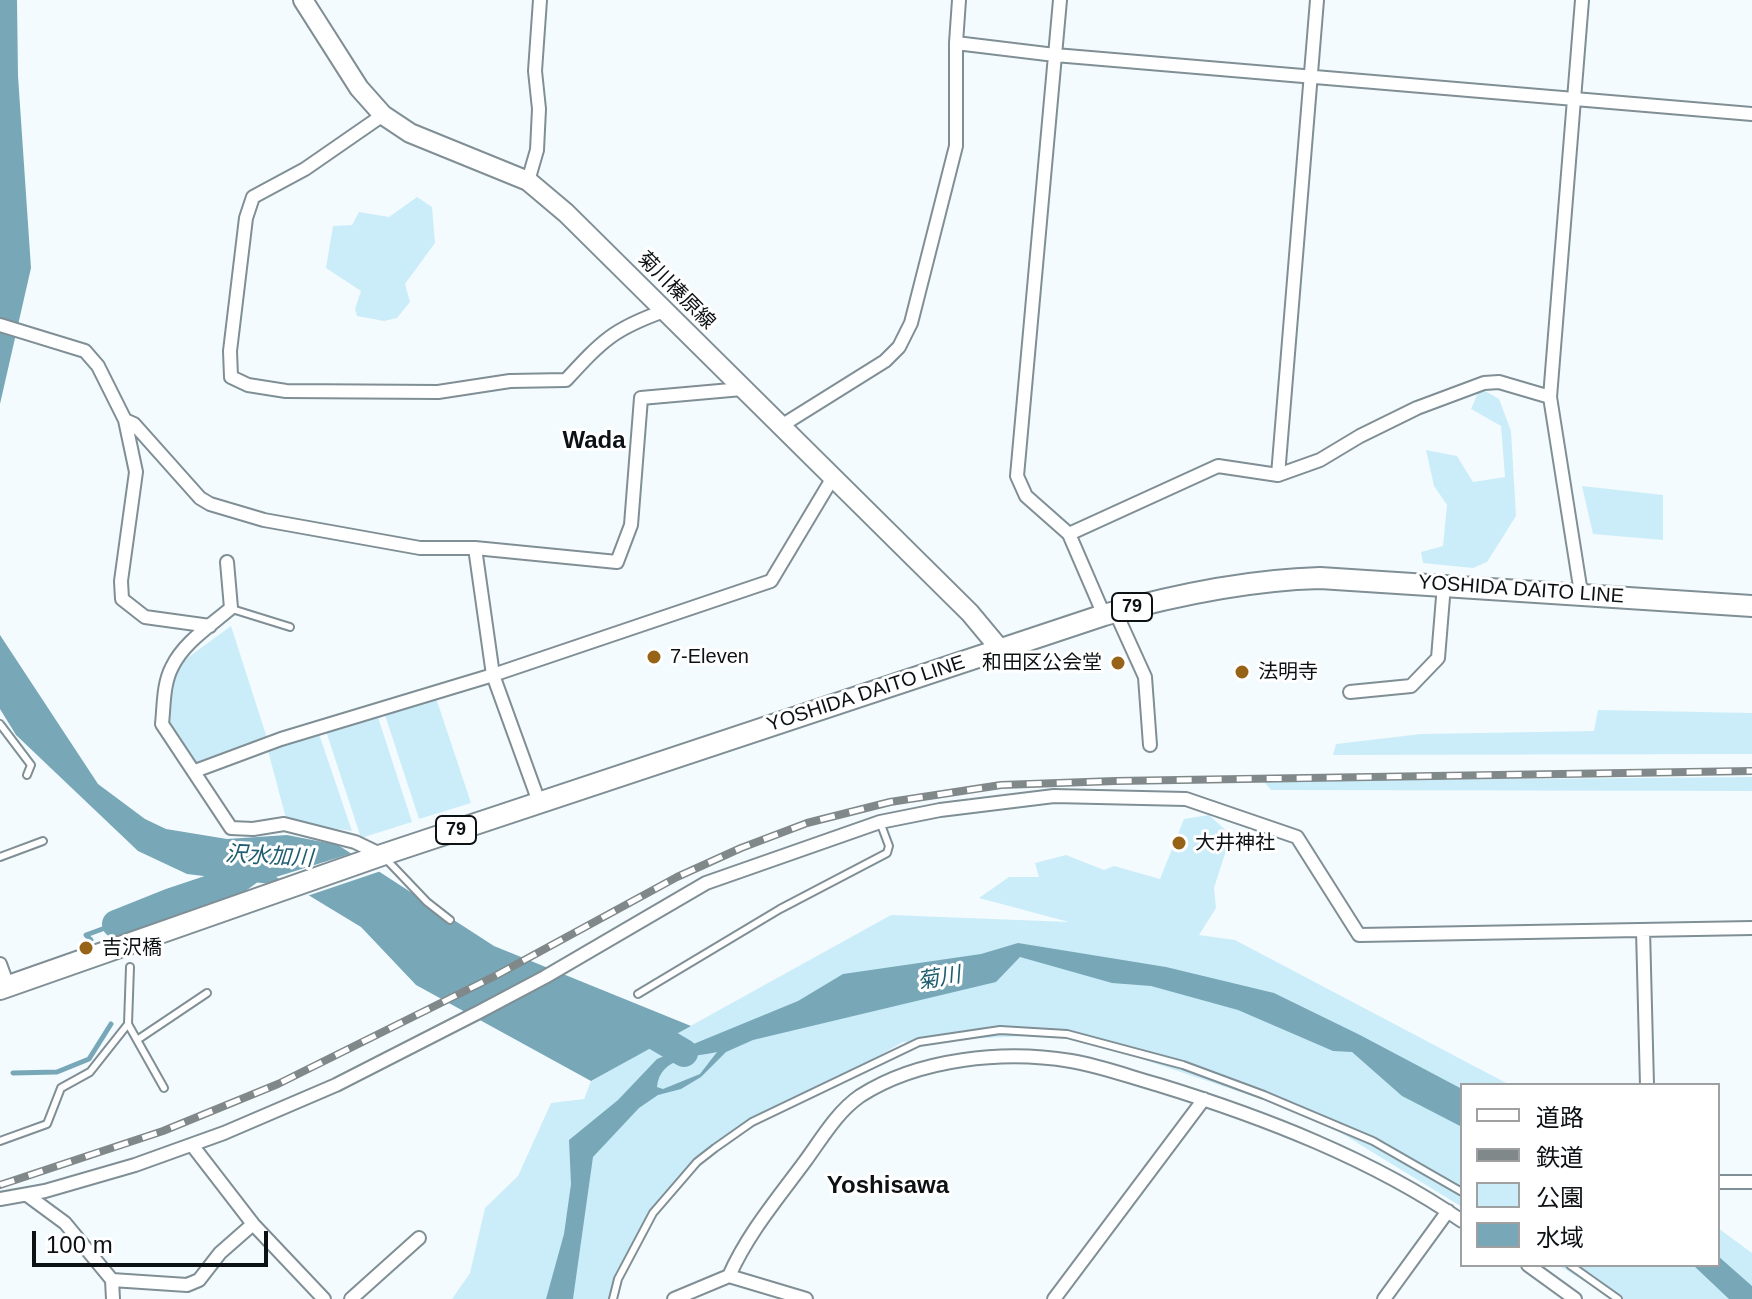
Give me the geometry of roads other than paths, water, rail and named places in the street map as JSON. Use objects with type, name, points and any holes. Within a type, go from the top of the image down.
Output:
[{"type":"main road","name":"菊川榛原線","points":[[303,0],[359,88],[383,115],[410,133],[528,181],[566,213],[970,613],[1000,649]]},
{"type":"main road","name":"YOSHIDA DAITO LINE","points":[[377,856],[1110,613],[1196,592],[1280,579],[1320,578],[1752,606]]},
{"type":"main road","name":"79","points":[[4,988],[377,856]]},
{"type":"street","points":[[528,181],[537,150],[539,109],[535,71],[540,0]]},
{"type":"street","points":[[781,426],[885,361],[899,347],[911,323],[956,146],[959,0]]},
{"type":"street","points":[[1060,0],[1017,476],[1026,496],[1069,534],[1145,677],[1150,745]]},
{"type":"street","points":[[1278,475],[1317,0]]},
{"type":"street","points":[[1581,593],[1550,397],[1582,0]]},
{"type":"street","points":[[956,43],[1055,55],[1752,114]]},
{"type":"street","points":[[383,115],[305,169],[253,197],[246,218],[230,351],[231,377],[248,385],[286,391],[438,392],[510,381],[566,380],[603,340],[628,324],[664,311]]},
{"type":"street","points":[[4,326],[85,351],[98,366],[125,420],[136,472],[121,581],[122,599],[145,617],[210,626]]},
{"type":"street","points":[[1069,534],[1218,466],[1278,475],[1320,460],[1417,408],[1484,383],[1499,382],[1550,397]]},
{"type":"street","points":[[125,420],[134,424],[200,498],[210,504],[264,520],[420,548],[475,548],[617,562],[631,525],[641,398],[742,389]]},
{"type":"street","points":[[195,771],[281,739],[493,675],[771,581],[832,479]]},
{"type":"street","points":[[475,548],[493,675],[539,802]]},
{"type":"street","points":[[227,562],[231,608],[187,646],[172,667],[162,724],[231,828],[253,829],[284,824],[355,842],[377,856]]},
{"type":"street","points":[[1350,692],[1411,686],[1438,658],[1444,585]]},
{"type":"street","points":[[0,1199],[27,1195],[135,1165],[192,1145],[336,1085],[545,977],[706,883],[880,822],[940,810],[1054,796],[1186,799],[1297,837],[1359,935],[1752,928]]},
{"type":"street","points":[[1643,930],[1647,1083]]},
{"type":"street","points":[[0,964],[4,988]]},
{"type":"street","points":[[729,1276],[743,1245],[845,1108],[878,1087],[927,1068],[985,1059],[1024,1057],[1072,1061],[1204,1099],[1344,1156],[1460,1220]]},
{"type":"street","points":[[1054,1299],[1204,1099]]},
{"type":"street","points":[[192,1145],[253,1224],[324,1299]]},
{"type":"street","points":[[1720,1182],[1752,1182]]},
{"type":"street","points":[[27,1195],[65,1223],[112,1280],[113,1299]]},
{"type":"street","points":[[1384,1299],[1448,1211]]},
{"type":"street","points":[[112,1280],[187,1285],[199,1280],[220,1253],[253,1224]]},
{"type":"street","points":[[351,1299],[419,1238]]},
{"type":"street","points":[[1531,1267],[1575,1299]]},
{"type":"street","points":[[674,1299],[729,1276],[806,1299]]},
{"type":"lane","points":[[231,608],[290,627]]},
{"type":"lane","points":[[0,724],[31,765],[27,775]]},
{"type":"lane","points":[[638,994],[780,909],[887,853],[889,846],[880,822]]},
{"type":"lane","points":[[0,857],[43,841]]},
{"type":"lane","points":[[377,856],[450,920]]},
{"type":"lane","points":[[130,967],[128,1024],[164,1088]]},
{"type":"lane","points":[[137,1040],[207,993]]},
{"type":"lane","points":[[0,1141],[47,1124],[61,1088],[90,1072],[128,1024]]},
{"type":"lane","points":[[613,1299],[618,1279],[653,1213],[697,1162],[752,1122],[919,1042],[1000,1030],[1067,1034],[1183,1065],[1373,1141],[1460,1191]]},
{"type":"lane","points":[[1573,1267],[1618,1299]]},
{"type":"water","points":[[0,0],[17,0],[18,76],[31,268],[0,404]]},
{"type":"water","points":[[0,635],[98,784],[145,819],[166,829],[227,839],[287,835],[338,845],[494,946],[691,1026],[591,1081],[416,985],[361,927],[295,887],[187,874],[138,851],[16,735],[0,709]]},
{"type":"water","name":"菊川","points":[[1018,943],[1166,967],[1274,993],[1460,1088],[1460,1126],[1402,1096],[1352,1052],[1333,1051],[1238,1010],[1151,986],[1112,983],[1020,957],[996,982],[753,1040],[726,1052],[701,1077],[681,1089],[658,1095],[639,1108],[593,1157],[573,1299],[546,1299],[564,1234],[571,1184],[569,1140],[618,1100],[657,1059],[798,1001],[843,974],[981,954]],"holes":[[[717,1052],[700,1074],[663,1089],[657,1087],[659,1077],[671,1064]]]},
{"type":"water","points":[[1720,1258],[1752,1286],[1752,1299],[1729,1299],[1695,1267],[1720,1267]]},
{"type":"waterway","points":[[116,924],[237,880],[264,860]]},
{"type":"waterway","points":[[91,940],[86,935],[116,924]]},
{"type":"waterway","name":"沢水加川","points":[[633,1023],[684,1053]]},
{"type":"waterway","points":[[13,1073],[57,1072],[89,1059],[111,1024]]},
{"type":"railway","points":[[0,1185],[163,1131],[278,1084],[495,976],[677,877],[807,823],[890,802],[1001,785],[1752,771]]},
{"type":"place","name":"7-Eleven","points":[[654,657]]},
{"type":"place","name":"和田区公会堂","points":[[1118,663]]},
{"type":"place","name":"法明寺","points":[[1242,672]]},
{"type":"place","name":"大井神社","points":[[1179,843]]},
{"type":"place","name":"吉沢橋","points":[[86,948]]},
{"type":"district","name":"Wada","points":[[594,441]]},
{"type":"district","name":"Yoshisawa","points":[[888,1186]]}]
